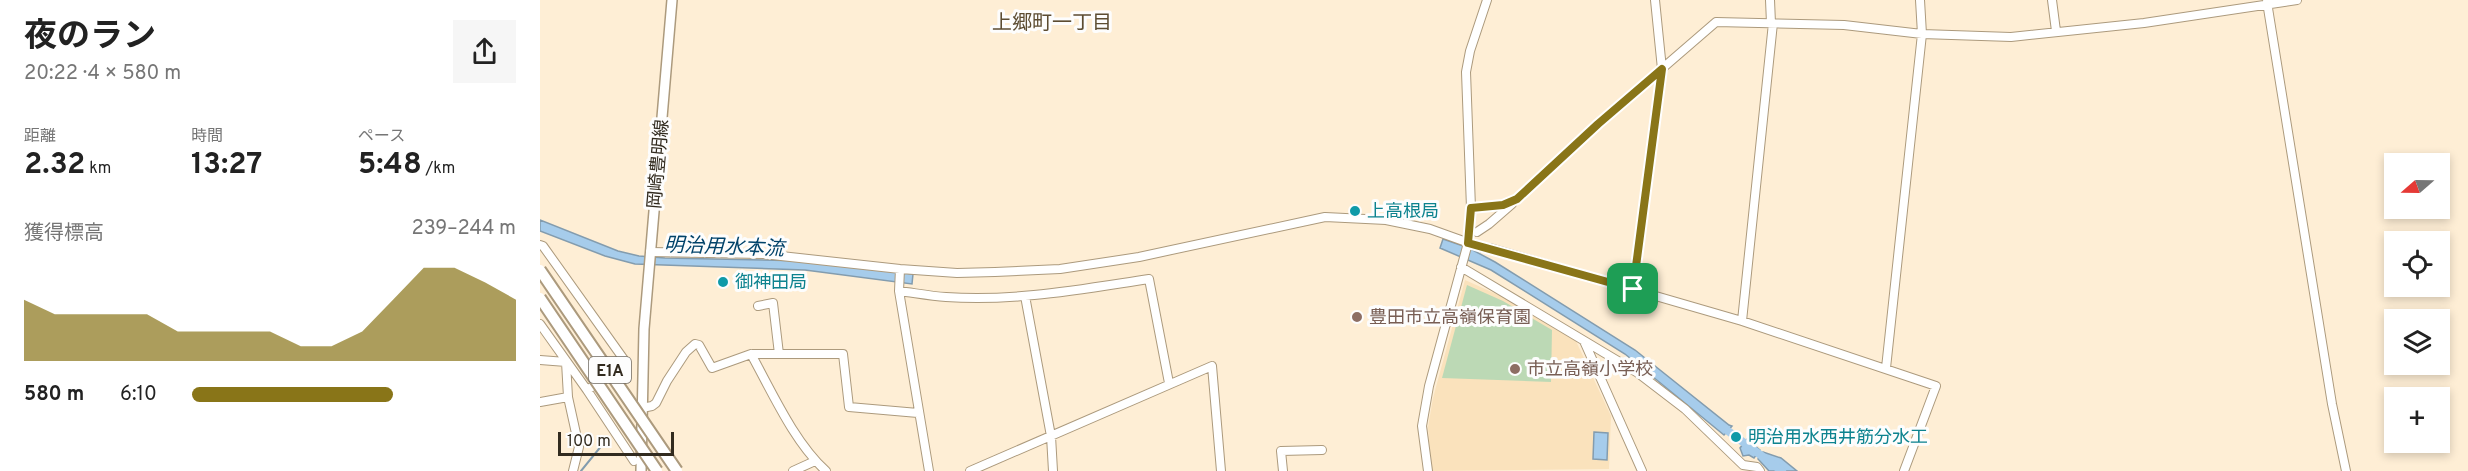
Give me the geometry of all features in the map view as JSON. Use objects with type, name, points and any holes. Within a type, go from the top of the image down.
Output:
[{"type":"highway","name":"E1A","points":[[540,270],[676,471]]},
{"type":"highway","name":"E1A","points":[[540,298],[657,471]]},
{"type":"main road","name":"岡崎豊明線","points":[[641,471],[648,268],[672,0]]},
{"type":"street","points":[[1428,471],[1422,426],[1429,386],[1467,245],[1471,208],[1466,72],[1470,51],[1487,0]]},
{"type":"street","points":[[1633,289],[1662,69],[1655,0]]},
{"type":"street","points":[[1742,321],[1772,23],[1770,0]]},
{"type":"street","points":[[1886,368],[1922,34],[1920,0]]},
{"type":"street","points":[[2052,0],[2056,31]]},
{"type":"street","points":[[1477,232],[1489,224],[1598,124],[1716,22],[1844,26],[1922,34],[2011,37],[2144,23],[2267,2],[2297,0]]},
{"type":"street","points":[[2267,2],[2332,404],[2346,471]]},
{"type":"street","points":[[1471,208],[1503,205],[1517,199]]},
{"type":"street","points":[[650,253],[764,254],[900,271],[957,273],[1060,269],[1139,257],[1325,218],[1386,220],[1430,229],[1467,245],[1633,289],[1742,321],[1935,386],[1904,471]]},
{"type":"street","points":[[540,246],[543,246],[625,361],[626,366],[587,390]]},
{"type":"street","points":[[1461,267],[1638,373],[1685,409],[1743,468],[1757,467],[1760,471]]},
{"type":"street","points":[[900,271],[899,287],[929,471]]},
{"type":"street","points":[[899,287],[945,297],[1025,296],[1080,291],[1149,279],[1169,383]]},
{"type":"street","points":[[1025,296],[1051,436],[1053,471]]},
{"type":"street","points":[[758,306],[773,303],[779,354]]},
{"type":"street","points":[[540,324],[634,461]]},
{"type":"street","points":[[1584,341],[1642,471]]},
{"type":"street","points":[[642,408],[656,403],[686,352],[695,344],[699,345],[712,368],[751,354],[843,354],[849,407],[918,413]]},
{"type":"street","points":[[751,354],[779,406],[815,461],[826,471]]},
{"type":"street","points":[[540,360],[567,362]]},
{"type":"street","points":[[567,362],[565,368],[568,397],[579,447],[573,471]]},
{"type":"street","points":[[970,471],[1212,366],[1221,471]]},
{"type":"street","points":[[540,402],[568,397]]},
{"type":"street","points":[[1283,471],[1281,452],[1322,450]]},
{"type":"street","points":[[793,471],[815,461]]},
{"type":"shaded area","name":"市立高嶺小学校","points":[[1465,280],[1503,297],[1576,341],[1611,416],[1609,469],[1431,471],[1428,427],[1433,398]]},
{"type":"green space","points":[[1467,285],[1503,301],[1552,330],[1551,382],[1442,378]]},
{"type":"water","points":[[540,220],[618,251],[639,256],[809,261],[913,274],[912,284],[805,270],[635,264],[605,256],[540,231]]},
{"type":"water","points":[[1443,239],[1469,248],[1495,262],[1635,350],[1732,426],[1724,435],[1625,354],[1491,270],[1440,248]]},
{"type":"water","points":[[1594,432],[1608,433],[1607,460],[1593,459]]},
{"type":"water","points":[[1747,439],[1760,450],[1754,458],[1749,455],[1743,456],[1740,448]]},
{"type":"water","points":[[1763,452],[1781,458],[1797,471],[1769,471],[1758,459]]},
{"type":"waterway","name":"明治用水本流","points":[[1720,425],[1782,471]]},
{"type":"waterway","points":[[581,471],[607,439]]},
{"type":"place","name":"上高根局","points":[[1355,211]]},
{"type":"place","name":"御神田局","points":[[723,282]]},
{"type":"place","name":"豊田市立高嶺保育園","points":[[1357,317]]},
{"type":"place","name":"市立高嶺小学校","points":[[1515,369]]},
{"type":"place","name":"明治用水西井筋分水工","points":[[1736,437]]},
{"type":"district","name":"上郷町一丁目","points":[[1052,22]]},
{"type":"route","points":[[1662,69],[1633,289],[1468,243],[1471,208],[1503,205],[1517,199],[1662,69]]}]
